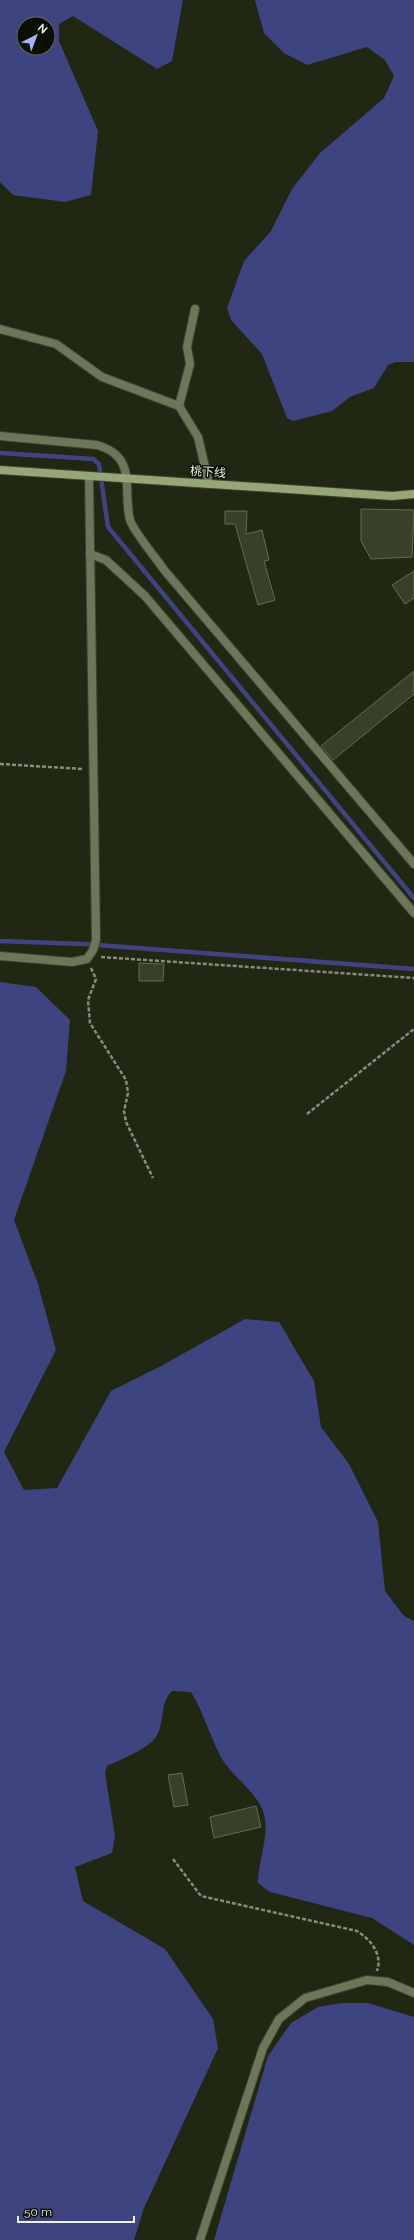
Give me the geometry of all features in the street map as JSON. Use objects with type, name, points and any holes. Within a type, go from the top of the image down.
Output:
[{"type":"main road","name":"桃下线","points":[[0,470],[392,496],[414,494]]},
{"type":"street","points":[[179,406],[190,364],[187,347],[194,309]]},
{"type":"street","points":[[0,329],[56,344],[102,377],[179,406],[198,438],[209,484]]},
{"type":"street","points":[[0,436],[97,445],[109,448],[118,456],[128,478],[130,521],[165,571],[414,864]]},
{"type":"street","points":[[0,956],[72,962],[87,959],[93,950],[96,940],[89,476]]},
{"type":"street","points":[[90,554],[106,560],[145,596],[414,913]]},
{"type":"street","points":[[200,2240],[263,2048],[279,2019],[305,1998],[367,1980],[388,1982],[414,1993]]},
{"type":"path","points":[[0,764],[93,770]]},
{"type":"path","points":[[154,1178],[126,1122],[124,1111],[128,1093],[126,1080],[90,1023],[88,1000],[96,979],[87,959],[104,956],[414,978]]},
{"type":"path","points":[[307,1114],[414,1029]]},
{"type":"path","points":[[173,1859],[201,1896],[357,1931],[368,1937],[376,1948],[378,1968],[374,1981]]},
{"type":"shaded area","points":[[0,0],[183,0],[172,61],[157,69],[73,16],[59,24],[59,41],[98,131],[91,195],[65,202],[13,195],[0,182]]},
{"type":"shaded area","points":[[255,0],[414,0],[414,362],[396,362],[388,365],[374,388],[350,397],[332,411],[293,421],[287,418],[262,354],[231,320],[227,308],[244,261],[271,231],[292,189],[320,153],[384,98],[394,76],[385,60],[367,47],[307,65],[284,53],[264,33]]},
{"type":"shaded area","points":[[0,982],[36,987],[70,1020],[66,1071],[14,1220],[38,1284],[56,1350],[4,1452],[24,1490],[57,1488],[111,1391],[161,1366],[245,1319],[279,1322],[314,1381],[321,1427],[349,1464],[378,1522],[385,1591],[404,1616],[414,1621],[414,1945],[372,1918],[270,1892],[258,1883],[266,1827],[262,1810],[253,1794],[222,1759],[200,1708],[191,1692],[172,1691],[165,1701],[159,1732],[156,1737],[147,1746],[107,1766],[105,1773],[115,1836],[112,1853],[75,1867],[83,1901],[165,1949],[213,2019],[218,2048],[144,2208],[134,2240],[0,2240]]},
{"type":"shaded area","points":[[341,2003],[368,2003],[414,2017],[414,2240],[214,2240],[268,2056],[291,2023],[318,2007]]},
{"type":"building","points":[[361,509],[414,510],[412,557],[371,559],[361,541]]},
{"type":"building","points":[[225,511],[247,511],[246,534],[262,530],[269,560],[264,561],[275,600],[258,605],[235,524],[225,524]]},
{"type":"building","points":[[414,571],[414,598],[405,604],[392,585]]},
{"type":"building","points":[[414,671],[414,694],[333,760],[321,746]]},
{"type":"building","points":[[139,963],[164,964],[163,981],[139,981]]},
{"type":"building","points":[[182,1773],[188,1805],[174,1807],[168,1775]]},
{"type":"building","points":[[256,1806],[261,1827],[214,1838],[210,1817]]},
{"type":"waterway","points":[[0,453],[93,459],[99,464],[108,527],[414,898]]},
{"type":"waterway","points":[[0,941],[84,944],[414,969]]}]
